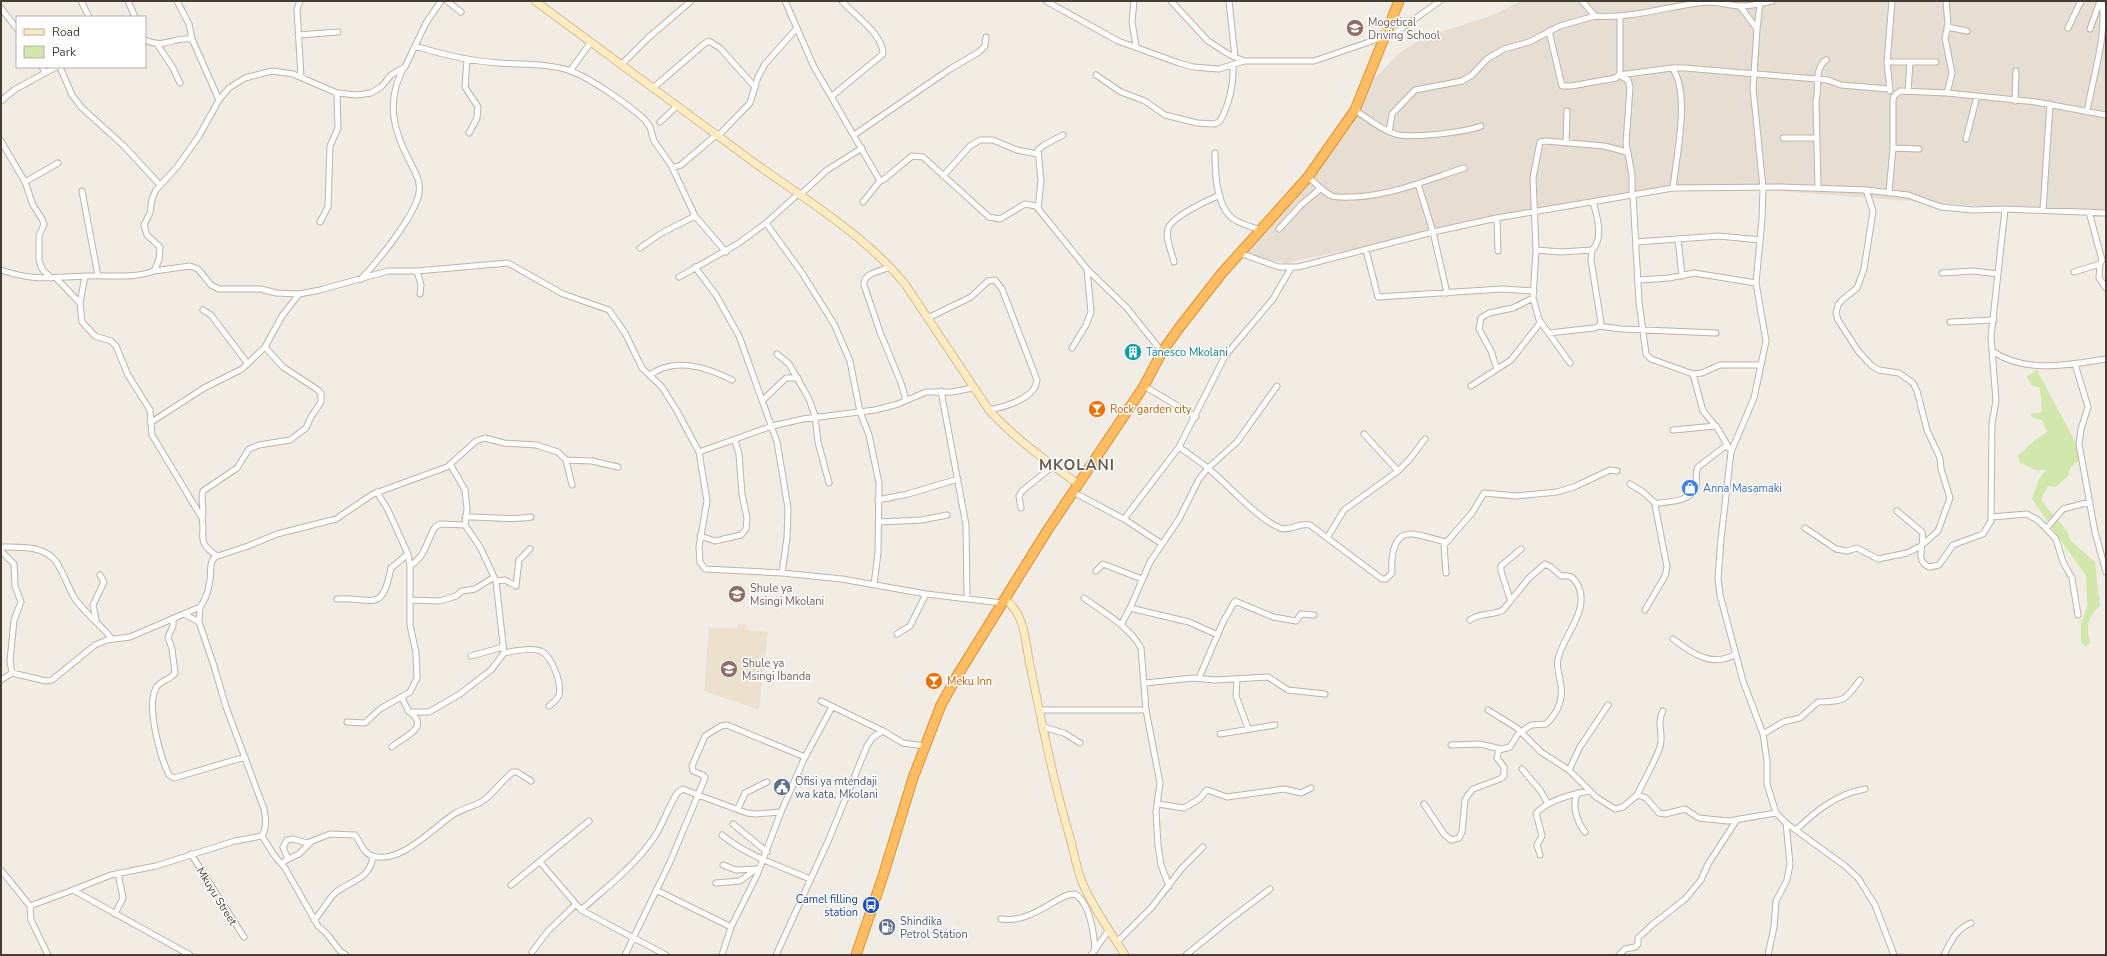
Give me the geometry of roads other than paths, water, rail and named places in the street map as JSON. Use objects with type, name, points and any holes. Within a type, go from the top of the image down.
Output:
[{"type":"highway","points":[[856,955],[924,746],[941,705],[956,676],[1075,488],[1144,386],[1162,352],[1198,302],[1239,253],[1308,176],[1354,110],[1400,1]]},
{"type":"street","points":[[81,1],[88,16]]},
{"type":"street","points":[[177,1],[189,24],[192,39],[219,100]]},
{"type":"street","points":[[300,1],[296,9],[301,77]]},
{"type":"street","points":[[360,280],[378,259],[409,216],[419,194],[418,178],[402,146],[393,108],[393,91],[403,69],[408,63],[426,22],[441,1]]},
{"type":"street","points":[[447,1],[461,12]]},
{"type":"street","points":[[535,1],[622,64],[652,89],[842,226],[890,267],[928,318],[973,388],[1003,426],[1053,466],[1075,488],[1162,544]]},
{"type":"street","points":[[622,64],[649,37],[691,1]]},
{"type":"street","points":[[832,96],[883,54],[881,46],[874,35],[842,1]]},
{"type":"street","points":[[1046,1],[1118,41],[1193,67],[1219,68],[1233,66],[1244,61]]},
{"type":"street","points":[[1134,1],[1132,22],[1136,46]]},
{"type":"street","points":[[1171,1],[1203,37],[1244,61],[1314,61],[1395,33],[1440,1]]},
{"type":"street","points":[[1229,1],[1235,57]]},
{"type":"street","points":[[1582,1],[1595,16]]},
{"type":"street","points":[[1389,132],[1392,114],[1414,90],[1462,81],[1472,75],[1487,59],[1504,49],[1529,42],[1560,26],[1595,16],[1645,14],[1709,2],[1740,6],[1772,1]]},
{"type":"street","points":[[1889,192],[1893,148],[1894,96],[1889,89],[1887,62],[1892,1]]},
{"type":"street","points":[[1946,1],[1947,27],[1945,38],[1952,73],[1947,93]]},
{"type":"street","points":[[2068,28],[2081,1]]},
{"type":"street","points":[[2090,29],[2101,1]]},
{"type":"street","points":[[2087,112],[2102,44],[2104,23],[2101,1]]},
{"type":"street","points":[[130,2],[135,16]]},
{"type":"street","points":[[787,2],[814,67],[880,181]]},
{"type":"street","points":[[1758,3],[1758,29],[1753,74],[1763,188],[1756,283],[1758,301],[1765,331],[1765,348],[1754,398],[1731,452],[1721,539],[1718,578],[1720,595],[1743,681],[1763,734],[1767,761],[1767,784],[1776,812],[1786,823],[1797,829],[1858,878],[1875,905],[1894,955]]},
{"type":"street","points":[[1740,6],[1758,29]]},
{"type":"street","points":[[1,8],[16,28]]},
{"type":"street","points":[[1620,16],[1620,76]]},
{"type":"street","points":[[1947,27],[1967,31]]},
{"type":"street","points":[[672,168],[681,165],[717,136],[750,103],[758,77],[769,58],[797,28]]},
{"type":"street","points":[[298,35],[338,32]]},
{"type":"street","points":[[1549,32],[1562,86],[1571,86],[1620,76],[1672,68],[1833,81],[1844,85],[1889,89]]},
{"type":"street","points":[[854,135],[950,69],[979,52],[985,46],[986,37]]},
{"type":"street","points":[[146,40],[157,44],[185,38],[192,39]]},
{"type":"street","points":[[652,89],[709,41],[720,48],[755,87]]},
{"type":"street","points":[[570,71],[591,42]]},
{"type":"street","points":[[157,44],[173,68],[180,83]]},
{"type":"street","points":[[415,46],[448,57],[467,60],[533,64],[570,71],[587,79],[642,117],[650,127],[654,140],[672,168],[696,216],[726,252]]},
{"type":"street","points":[[467,60],[465,87],[478,107],[477,118],[469,134]]},
{"type":"street","points":[[1818,188],[1818,152],[1815,118],[1818,69],[1826,60]]},
{"type":"street","points":[[1887,62],[1936,62]]},
{"type":"street","points":[[1908,91],[1910,62]]},
{"type":"street","points":[[1096,75],[1121,92],[1145,102],[1165,115],[1197,123],[1211,124],[1220,121],[1225,111],[1230,96],[1233,66]]},
{"type":"street","points":[[42,68],[44,73]]},
{"type":"street","points":[[1,101],[14,90],[54,68]]},
{"type":"street","points":[[60,68],[72,95],[82,108],[124,146],[160,185]]},
{"type":"street","points":[[1672,68],[1679,80],[1681,122],[1673,188]]},
{"type":"street","points":[[154,271],[160,260],[160,247],[147,234],[144,226],[150,213],[153,195],[177,167],[199,136],[222,94],[237,82],[266,72],[280,72],[301,77],[337,93],[357,95],[371,93],[381,87],[391,75],[403,69]]},
{"type":"street","points":[[2015,101],[2016,71]]},
{"type":"street","points":[[1620,76],[1628,80],[1630,87],[1627,152],[1632,175],[1642,330],[1646,354],[1651,359],[1693,374],[1702,373],[1720,365],[1760,366]]},
{"type":"street","points":[[1894,96],[1900,91],[1947,93],[2050,104],[2062,108],[2106,115]]},
{"type":"street","points":[[320,222],[328,207],[330,146],[338,124],[337,93]]},
{"type":"street","points":[[1966,139],[1977,96]]},
{"type":"street","points":[[2043,210],[2050,104]]},
{"type":"street","points":[[660,122],[677,106]]},
{"type":"street","points":[[1354,110],[1389,132],[1403,136],[1459,132],[1481,126]]},
{"type":"street","points":[[1566,143],[1567,111]]},
{"type":"street","points":[[1038,209],[1041,182],[1037,154],[1044,145],[1063,135]]},
{"type":"street","points":[[1783,138],[1816,138]]},
{"type":"street","points":[[943,176],[970,146],[980,140],[993,140],[1017,150],[1037,154]]},
{"type":"street","points":[[1,141],[24,182],[33,205],[44,224],[39,236],[39,260],[42,269],[54,278],[80,303]]},
{"type":"street","points":[[1570,363],[1540,321],[1533,298],[1536,250],[1533,178],[1539,143],[1543,141],[1604,146],[1627,152]]},
{"type":"street","points":[[679,277],[695,267],[726,252],[766,222],[827,170],[862,148]]},
{"type":"street","points":[[1893,148],[1919,149]]},
{"type":"street","points":[[1215,153],[1217,183],[1220,195],[1232,217],[1246,226],[1261,230]]},
{"type":"street","points":[[864,202],[880,181],[912,156],[918,155],[923,157],[989,217],[995,219],[1005,217],[1025,204],[1036,206],[1087,269],[1122,302],[1162,352]]},
{"type":"street","points":[[24,182],[58,163]]},
{"type":"street","points":[[1308,176],[1321,188],[1333,196],[1359,196],[1385,194],[1464,168]]},
{"type":"street","points":[[1418,184],[1433,232],[1447,293]]},
{"type":"street","points":[[1279,229],[1302,204],[1321,188]]},
{"type":"street","points":[[1239,253],[1279,267],[1291,268],[1433,232],[1497,218],[1673,188],[1818,188],[1866,190],[1908,195],[1941,207],[1973,210],[2005,209],[2106,213]]},
{"type":"street","points":[[1805,528],[1836,549],[1847,551],[1857,548],[1878,559],[1902,554],[1921,546],[1938,531],[1950,498],[1941,469],[1940,458],[1927,430],[1917,391],[1913,383],[1904,375],[1878,370],[1872,366],[1858,351],[1838,320],[1836,313],[1838,305],[1856,288],[1864,269],[1874,211],[1866,190]]},
{"type":"street","points":[[82,191],[98,276]]},
{"type":"street","points":[[1174,262],[1168,240],[1168,230],[1170,225],[1188,211],[1220,195]]},
{"type":"street","points":[[1593,202],[1598,240],[1596,246],[1592,250],[1591,260],[1595,291],[1601,315],[1599,326]]},
{"type":"street","points":[[1897,511],[1915,528],[1922,532],[1920,553],[1924,563],[1929,567],[1939,565],[1953,544],[1983,534],[1989,525],[1991,517],[1992,423],[1996,401],[1991,337],[2005,209]]},
{"type":"street","points":[[2089,212],[2101,252],[2098,278],[2106,288]]},
{"type":"street","points":[[640,248],[660,234],[696,216]]},
{"type":"street","points":[[1497,218],[1498,251]]},
{"type":"street","points":[[766,222],[802,273],[834,324],[850,361],[860,412],[869,435],[876,460],[879,482],[874,585]]},
{"type":"street","points":[[1636,242],[1719,236],[1760,240]]},
{"type":"street","points":[[1678,239],[1682,276]]},
{"type":"street","points":[[1366,250],[1378,297],[1502,289],[1534,291]]},
{"type":"street","points":[[1536,250],[1561,252],[1592,250]]},
{"type":"street","points":[[1,270],[26,278],[85,276],[126,277],[190,266],[198,269],[210,285],[219,289],[261,289],[276,293],[299,294],[388,272],[417,271],[484,264],[512,264],[563,294],[609,310],[626,333],[642,368],[662,387],[671,401],[699,452],[707,501],[700,536],[700,562],[705,569],[782,573],[842,579],[926,594],[1003,601],[1016,609],[1022,622],[1026,648],[1060,807],[1082,880],[1089,898],[1125,955]]},
{"type":"street","points":[[2074,272],[2100,264]]},
{"type":"street","points":[[695,267],[716,295],[740,336],[772,426],[785,482],[788,508],[787,538],[782,573]]},
{"type":"street","points":[[890,267],[867,276],[864,281],[880,332],[901,383],[906,400]]},
{"type":"street","points":[[1124,519],[1179,447],[1196,417],[1225,356],[1273,299],[1291,268]]},
{"type":"street","points":[[1072,348],[1086,325],[1091,312],[1087,269]]},
{"type":"street","points":[[417,271],[421,286],[420,294]]},
{"type":"street","points":[[1942,273],[1973,271],[1998,274]]},
{"type":"street","points":[[1639,280],[1700,274],[1756,283]]},
{"type":"street","points":[[85,276],[80,303],[81,318],[85,326],[95,336],[112,341],[116,346],[128,375],[150,410],[152,435],[202,518],[204,529],[202,538],[203,544],[217,556]]},
{"type":"street","points":[[928,318],[971,297],[988,281],[995,280],[1002,289],[1037,380],[1034,388],[1024,397],[1002,407],[989,410]]},
{"type":"street","points":[[150,423],[180,402],[209,385],[236,374],[248,364],[265,347],[282,316],[299,294]]},
{"type":"street","points":[[1497,369],[1488,344],[1479,329],[1481,318],[1489,313],[1513,308],[1533,298]]},
{"type":"street","points":[[203,310],[211,315],[248,364]]},
{"type":"street","points":[[1950,322],[1994,320]]},
{"type":"street","points":[[1471,386],[1511,360],[1537,329],[1540,321]]},
{"type":"street","points":[[1549,333],[1599,326],[1608,329],[1716,333]]},
{"type":"street","points":[[202,518],[204,512],[201,498],[203,491],[237,468],[249,449],[259,445],[290,440],[306,428],[321,402],[321,394],[318,390],[283,367],[265,347]]},
{"type":"street","points":[[1992,351],[2011,362],[2021,364],[2058,366],[2106,359]]},
{"type":"street","points":[[776,354],[784,359],[798,378],[809,399],[815,416],[818,442],[829,483]]},
{"type":"street","points":[[2075,364],[2088,407],[2081,429],[2079,444],[2100,554],[2106,572]]},
{"type":"street","points":[[650,375],[662,369],[686,365],[718,373],[732,380]]},
{"type":"street","points":[[1693,374],[1703,412],[1716,426],[1731,452]]},
{"type":"street","points":[[763,400],[786,378],[798,378]]},
{"type":"street","points":[[1144,386],[1196,417]]},
{"type":"street","points":[[1121,625],[1142,579],[1162,544],[1179,519],[1199,479],[1208,468],[1240,439],[1277,386]]},
{"type":"street","points":[[699,452],[735,441],[772,426],[815,416],[875,410],[926,392],[952,392],[973,388]]},
{"type":"street","points":[[941,391],[946,425],[958,479],[966,531],[967,598]]},
{"type":"street","points":[[1673,430],[1716,426]]},
{"type":"street","points":[[1364,434],[1398,471]]},
{"type":"street","points":[[1,680],[12,673],[46,681],[52,680],[90,649],[112,639],[130,637],[200,607],[205,600],[210,584],[212,560],[217,556],[284,532],[330,522],[377,492],[435,472],[450,464],[476,441],[485,438],[504,443],[521,443],[550,448],[566,460],[592,461],[618,467]]},
{"type":"street","points":[[1327,538],[1344,510],[1398,471],[1410,460],[1425,439]]},
{"type":"street","points":[[700,536],[715,541],[740,535],[746,529],[747,518],[742,494],[739,454],[735,441]]},
{"type":"street","points":[[1656,504],[1684,499],[1692,494],[1696,487],[1698,467],[1727,445]]},
{"type":"street","points":[[1179,447],[1208,468],[1252,508],[1278,527],[1285,529],[1304,523],[1310,524],[1382,579],[1386,579],[1392,573],[1394,549],[1397,542],[1404,534],[1412,534],[1446,542]]},
{"type":"street","points":[[566,460],[572,485]]},
{"type":"street","points":[[450,464],[465,490],[465,525],[480,547],[495,579],[504,653]]},
{"type":"street","points":[[1021,508],[1019,496],[1022,491],[1053,466]]},
{"type":"street","points":[[1446,573],[1447,565],[1443,549],[1446,542],[1469,517],[1481,497],[1486,492],[1516,496],[1557,492],[1574,487],[1611,470],[1617,471]]},
{"type":"street","points":[[878,500],[908,494],[958,479]]},
{"type":"street","points":[[1630,484],[1644,492],[1656,504],[1656,515],[1667,567],[1665,576],[1645,610]]},
{"type":"street","points":[[347,722],[365,722],[380,708],[402,698],[410,692],[417,678],[416,653],[410,625],[411,600],[410,566],[408,554],[388,510],[377,492]]},
{"type":"street","points":[[2046,529],[2063,509],[2090,502]]},
{"type":"street","points":[[1991,517],[2027,514],[2035,517],[2056,538],[2063,562],[2072,578],[2078,615]]},
{"type":"street","points":[[878,522],[922,520],[947,515]]},
{"type":"street","points":[[465,517],[496,516],[511,519],[531,518]]},
{"type":"street","points":[[410,566],[419,560],[424,553],[435,527],[440,524],[465,525]]},
{"type":"street","points":[[1,547],[28,547],[49,555],[57,562],[66,583],[76,600],[112,639]]},
{"type":"street","points":[[411,600],[440,600],[456,596],[462,591],[475,589],[495,579],[505,580],[516,586],[519,560],[530,549]]},
{"type":"street","points":[[1510,600],[1501,571],[1501,566],[1521,549]]},
{"type":"street","points":[[1,550],[14,564],[15,586],[21,602],[14,620],[10,661],[12,673]]},
{"type":"street","points":[[337,598],[369,601],[381,598],[387,586],[391,568],[408,554]]},
{"type":"street","points":[[1096,572],[1103,564],[1142,579]]},
{"type":"street","points":[[1451,745],[1480,744],[1500,749],[1510,747],[1521,731],[1531,725],[1546,724],[1559,705],[1562,693],[1557,660],[1579,614],[1580,591],[1572,578],[1566,575],[1561,576],[1546,564],[1538,569],[1499,613],[1480,614],[1470,620]]},
{"type":"street","points":[[97,621],[92,605],[104,582],[100,575]]},
{"type":"street","points":[[897,634],[910,626],[926,594]]},
{"type":"street","points":[[1084,598],[1121,625],[1138,642],[1141,648],[1146,710],[1160,783],[1156,827],[1158,845],[1161,865],[1169,886]]},
{"type":"street","points":[[1199,678],[1232,604],[1235,601],[1279,619],[1296,621],[1301,614],[1314,615]]},
{"type":"street","points":[[200,607],[199,622],[226,707],[264,809],[266,821],[262,836],[274,855],[282,863],[314,920],[346,955]]},
{"type":"street","points":[[1130,608],[1189,622],[1218,635]]},
{"type":"street","points":[[184,614],[199,622]]},
{"type":"street","points":[[173,618],[173,626],[168,637],[172,649],[175,673],[172,677],[163,681],[156,688],[153,701],[155,728],[169,775],[174,778],[245,757]]},
{"type":"street","points":[[1674,639],[1697,656],[1724,661],[1736,654]]},
{"type":"street","points":[[471,656],[503,647]]},
{"type":"street","points":[[409,712],[429,712],[460,694],[491,670],[504,653],[532,650],[541,651],[546,657],[554,667],[560,684],[558,696],[549,706]]},
{"type":"street","points":[[1145,683],[1199,678],[1237,679],[1270,677],[1288,690],[1325,694]]},
{"type":"street","points":[[1237,679],[1236,696],[1248,728]]},
{"type":"street","points":[[1763,734],[1783,722],[1800,718],[1818,702],[1839,702],[1846,698],[1860,680]]},
{"type":"street","points":[[392,747],[415,731],[417,726],[416,719],[409,712],[402,698]]},
{"type":"street","points":[[821,701],[903,743],[924,746]]},
{"type":"street","points":[[1569,770],[1580,747],[1608,705]]},
{"type":"street","points":[[722,955],[731,927],[764,859],[781,812],[805,758],[832,707]]},
{"type":"street","points":[[1040,710],[1146,710]]},
{"type":"street","points":[[1488,710],[1521,731],[1541,752],[1569,770],[1590,791],[1615,809],[1623,807],[1637,795],[1660,747],[1661,732],[1659,720],[1663,711]]},
{"type":"street","points":[[1220,734],[1248,728],[1275,725]]},
{"type":"street","points":[[625,955],[670,862],[698,795],[704,776],[693,771],[692,766],[704,736],[721,726],[734,727],[805,758]]},
{"type":"street","points":[[1043,727],[1064,733],[1080,743]]},
{"type":"street","points":[[776,955],[829,839],[867,746],[873,737],[882,731]]},
{"type":"street","points":[[1424,804],[1444,834],[1451,840],[1459,838],[1462,832],[1465,800],[1468,795],[1473,789],[1500,779],[1504,776],[1504,767],[1497,758],[1500,749]]},
{"type":"street","points":[[1522,769],[1540,790],[1548,804]]},
{"type":"street","points":[[282,863],[299,854],[310,843],[330,834],[353,835],[363,849],[373,856],[388,856],[395,854],[424,839],[453,815],[467,807],[482,802],[512,772],[517,772],[531,781]]},
{"type":"street","points":[[738,809],[745,793],[767,782]]},
{"type":"street","points":[[1158,804],[1184,808],[1199,799],[1207,790],[1227,798],[1284,789],[1301,793],[1311,788]]},
{"type":"street","points":[[581,910],[615,882],[641,855],[658,832],[678,792],[683,789],[756,814],[781,812]]},
{"type":"street","points":[[1797,829],[1814,813],[1835,799],[1853,791],[1865,789]]},
{"type":"street","points":[[1540,855],[1537,845],[1541,833],[1535,815],[1548,804],[1578,793],[1590,791]]},
{"type":"street","points":[[1578,793],[1575,803],[1578,818],[1585,832]]},
{"type":"street","points":[[1637,795],[1646,798],[1659,813],[1665,814],[1685,809],[1699,818],[1736,821],[1776,812]]},
{"type":"street","points":[[512,885],[589,821]]},
{"type":"street","points":[[1618,955],[1625,949],[1635,947],[1638,944],[1638,938],[1652,924],[1685,899],[1701,880],[1708,864],[1736,821]]},
{"type":"street","points":[[1768,955],[1774,927],[1776,901],[1787,880],[1790,864],[1786,823]]},
{"type":"street","points":[[733,824],[767,852]]},
{"type":"street","points":[[722,835],[742,850],[810,879]]},
{"type":"street","points":[[30,906],[118,873],[156,866],[234,841],[262,836]]},
{"type":"street","points":[[288,859],[283,847],[287,840],[293,839],[310,843]]},
{"type":"street","points":[[1117,942],[1152,907],[1203,846]]},
{"type":"street","name":"Mkuyu Street","points":[[191,854],[244,937]]},
{"type":"street","points":[[314,920],[324,910],[334,894],[366,873],[370,868],[373,856]]},
{"type":"street","points":[[540,862],[575,905],[581,910],[666,955]]},
{"type":"street","points":[[723,865],[736,870],[758,869]]},
{"type":"street","points":[[716,883],[740,881],[758,869]]},
{"type":"street","points":[[1,870],[30,906],[30,920],[48,955]]},
{"type":"street","points":[[115,914],[123,898],[118,873]]},
{"type":"street","points":[[1186,955],[1228,920],[1270,889]]},
{"type":"street","points":[[73,890],[190,955]]},
{"type":"street","points":[[656,890],[731,927]]},
{"type":"street","points":[[1001,919],[1015,920],[1023,918],[1063,896],[1074,894],[1080,898],[1089,918],[1094,950]]},
{"type":"street","points":[[532,952],[548,931],[575,905]]},
{"type":"street","points":[[1944,955],[1951,940],[1959,930],[1971,924]]},
{"type":"street","points":[[1090,955],[1109,930]]},
{"type":"place","name":"Mogetical Driving School","points":[[1355,28]]},
{"type":"place","name":"Tanesco Mkolani","points":[[1133,352]]},
{"type":"place","name":"Rock garden city","points":[[1097,409]]},
{"type":"place","name":"Anna Masamaki","points":[[1690,488]]},
{"type":"place","name":"Shule ya Msingi Mkolani","points":[[737,594]]},
{"type":"place","name":"Shule ya Msingi Ibanda","points":[[729,669]]},
{"type":"place","name":"Meku Inn","points":[[934,681]]},
{"type":"place","name":"Ofisi ya mtendaji wa kata, Mkolani","points":[[782,787]]},
{"type":"place","name":"Camel filling station","points":[[871,905]]},
{"type":"place","name":"Shindika Petrol Station","points":[[887,927]]},
{"type":"district","name":"MKOLANI","points":[[1077,465]]}]
